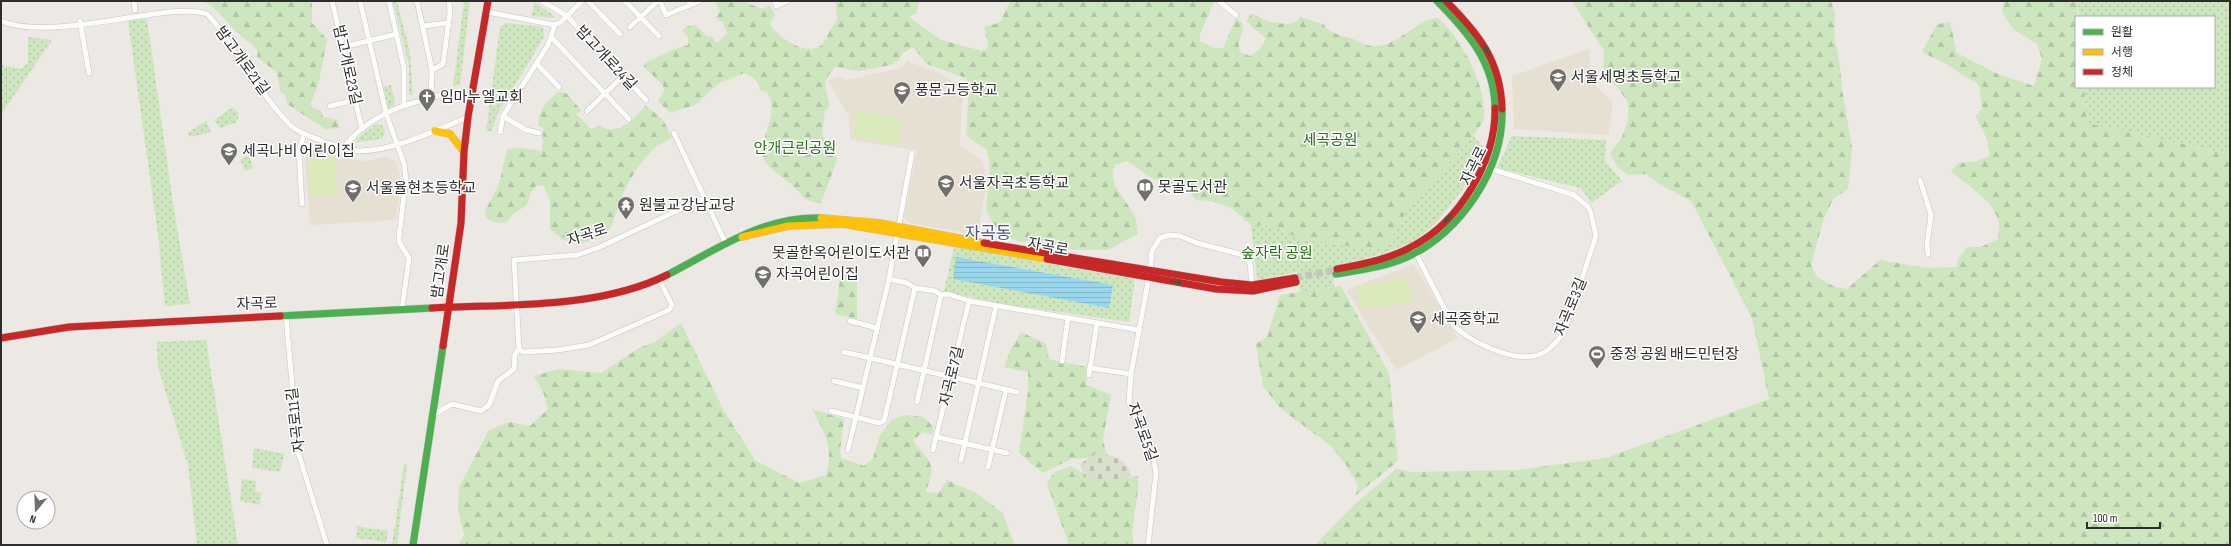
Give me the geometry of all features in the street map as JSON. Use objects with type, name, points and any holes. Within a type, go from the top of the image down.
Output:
[{"type":"main road","name":"밤고개로","points":[[413,545],[461,223],[464,152],[468,117],[488,1]]},
{"type":"main road","name":"자곡로","points":[[1437,1],[1468,33],[1476,45],[1491,76],[1496,100],[1495,126],[1487,168]]},
{"type":"main road","name":"자곡로","points":[[1335,272],[1414,250],[1452,214],[1469,193],[1487,168],[1498,145],[1501,129],[1502,105],[1499,80],[1495,66],[1479,37],[1446,1]]},
{"type":"main road","points":[[435,131],[450,134],[464,152]]},
{"type":"main road","name":"자곡로","points":[[1,338],[69,327],[449,307],[516,305],[585,300],[618,294],[659,278],[748,230],[794,219],[844,219],[898,230],[1150,274],[1216,289],[1253,291],[1296,280],[1252,285],[1150,274]]},
{"type":"street","points":[[134,1],[135,10]]},
{"type":"street","name":"밤고개로23길","points":[[332,1],[362,129]]},
{"type":"street","name":"밤고개로23길","points":[[360,1],[386,113]]},
{"type":"street","points":[[389,1],[404,68],[404,104]]},
{"type":"street","points":[[417,1],[432,70],[431,97]]},
{"type":"street","points":[[432,70],[443,64],[449,1]]},
{"type":"street","points":[[542,1],[567,16]]},
{"type":"street","name":"밤고개로24길","points":[[500,132],[503,116],[552,38],[555,25],[567,16],[582,1]]},
{"type":"street","name":"밤고개로24길","points":[[588,1],[620,34]]},
{"type":"street","points":[[625,1],[659,36]]},
{"type":"street","points":[[630,27],[659,1],[666,15],[689,3],[700,1]]},
{"type":"street","points":[[775,3],[788,1]]},
{"type":"street","points":[[1219,1],[1236,15]]},
{"type":"street","name":"밤고개로21길","points":[[1,22],[26,28],[80,21],[135,10],[190,6],[206,14],[220,29],[282,117],[293,128],[304,134],[344,148],[369,150],[396,144],[435,131],[468,117]]},
{"type":"street","name":"밤고개로24길","points":[[487,12],[555,25]]},
{"type":"street","name":"밤고개로24길","points":[[567,16],[646,100]]},
{"type":"street","points":[[80,21],[89,73]]},
{"type":"street","points":[[423,26],[448,23]]},
{"type":"street","points":[[343,47],[397,34]]},
{"type":"street","name":"밤고개로24길","points":[[552,38],[629,119]]},
{"type":"street","points":[[536,63],[559,87]]},
{"type":"street","points":[[605,93],[623,76]]},
{"type":"street","name":"밤고개로23길","points":[[344,148],[362,129],[386,113],[404,104],[453,92]]},
{"type":"street","name":"밤고개로24길","points":[[587,111],[605,93]]},
{"type":"street","points":[[330,106],[355,100]]},
{"type":"street","points":[[386,113],[404,164],[406,179],[399,242],[409,258],[402,310]]},
{"type":"street","points":[[503,116],[526,130],[539,132]]},
{"type":"street","points":[[674,133],[724,242]]},
{"type":"street","points":[[302,204],[299,152],[304,134]]},
{"type":"street","points":[[848,450],[889,279],[912,153]]},
{"type":"street","name":"자곡로3길","points":[[1414,250],[1452,323],[1470,340],[1521,356],[1538,355],[1552,347],[1565,330],[1596,236],[1591,213],[1588,207],[1574,195],[1487,168]]},
{"type":"street","points":[[1920,180],[1931,215],[1927,245],[1928,254]]},
{"type":"street","name":"자곡로","points":[[516,305],[514,260],[577,255],[600,246],[704,198]]},
{"type":"street","name":"자곡로5길","points":[[1148,545],[1156,473],[1148,447],[1129,402],[1131,374],[1150,274],[1152,251],[1160,238],[1170,235],[1180,236],[1197,243],[1243,255],[1250,263],[1252,285]]},
{"type":"street","points":[[519,349],[524,352],[557,350],[589,345],[669,310],[672,305],[659,278]]},
{"type":"street","points":[[889,279],[907,283],[915,288],[935,291],[941,295],[948,294],[969,301],[1139,330]]},
{"type":"street","points":[[831,411],[879,423],[884,421],[915,288]]},
{"type":"street","name":"자곡로7길","points":[[917,402],[941,295]]},
{"type":"street","name":"자곡로7길","points":[[933,450],[952,377],[969,301]]},
{"type":"street","points":[[433,415],[452,404],[481,411],[489,405],[498,381],[514,369],[516,354],[519,349],[516,305]]},
{"type":"street","name":"자곡로7길","points":[[961,460],[996,306]]},
{"type":"street","name":"자곡로11길","points":[[286,316],[298,452],[327,545]]},
{"type":"street","points":[[1062,361],[1068,318]]},
{"type":"street","points":[[850,322],[877,328]]},
{"type":"street","points":[[1089,375],[1097,323]]},
{"type":"street","points":[[844,352],[979,384]]},
{"type":"street","points":[[1090,368],[1131,374]]},
{"type":"street","points":[[834,381],[863,388]]},
{"type":"street","name":"자곡로7길","points":[[979,384],[1017,392]]},
{"type":"street","points":[[988,467],[1006,390]]},
{"type":"street","points":[[937,437],[1007,453]]},
{"type":"shaded area","name":"서울세명초등학교","points":[[1589,49],[1592,82],[1613,102],[1609,135],[1514,129],[1512,76]]},
{"type":"shaded area","points":[[907,61],[940,73],[963,88],[960,145],[982,160],[987,180],[978,235],[910,223],[904,217],[917,150],[850,140],[849,117],[828,80],[839,76],[845,80],[902,68]]},
{"type":"shaded area","name":"서울율현초등학교","points":[[314,149],[319,149],[350,159],[365,161],[386,157],[396,161],[401,179],[396,220],[310,225],[305,161],[309,152]]},
{"type":"shaded area","points":[[1414,264],[1458,338],[1396,370],[1346,290]]},
{"type":"green space","points":[[203,1],[312,1],[312,23],[327,39],[319,82],[310,106],[321,111],[323,117],[338,120],[339,128],[325,129],[287,104],[285,95],[280,91],[277,73],[257,57],[258,51],[254,46],[243,38],[219,13]]},
{"type":"green space","points":[[393,1],[397,1],[410,52],[413,95],[409,95],[409,65]]},
{"type":"green space","points":[[464,1],[470,1],[460,85],[453,86]]},
{"type":"green space","name":"세곡공원","points":[[715,1],[744,2],[763,9],[770,5],[775,15],[770,24],[774,29],[792,44],[807,49],[820,46],[825,41],[837,20],[836,1],[919,1],[916,14],[909,17],[941,40],[983,51],[987,48],[985,27],[1000,22],[1010,1],[1214,1],[1200,35],[1200,41],[1215,48],[1223,48],[1236,18],[1243,24],[1239,41],[1240,52],[1250,56],[1260,49],[1266,39],[1246,21],[1251,14],[1269,21],[1284,24],[1294,23],[1300,17],[1323,24],[1335,33],[1370,46],[1379,46],[1389,43],[1423,22],[1438,18],[1456,38],[1472,66],[1482,95],[1484,109],[1483,122],[1459,153],[1410,204],[1389,244],[1371,250],[1299,238],[1273,226],[1251,225],[1230,207],[1211,201],[1196,200],[1187,188],[1153,179],[1127,161],[1115,165],[1113,174],[1114,183],[1134,215],[1137,224],[1137,234],[1108,250],[1074,250],[1052,242],[1036,240],[1020,242],[1002,234],[993,224],[986,209],[990,166],[987,150],[970,139],[966,134],[969,87],[966,78],[927,64],[913,47],[903,53],[898,60],[891,65],[859,71],[835,67],[828,77],[825,85],[830,105],[825,111],[822,135],[836,154],[837,160],[821,203],[807,200],[764,160],[762,153],[772,110],[771,101],[767,92],[760,90],[757,82],[750,76],[744,73],[718,84],[695,105],[670,113],[658,101],[664,91],[663,85],[644,67],[645,63],[672,50],[688,45],[688,37],[682,30],[688,26],[695,25],[707,36],[713,37],[715,42],[718,42],[727,34],[723,23],[716,18],[720,12]]},
{"type":"green space","points":[[1572,1],[1831,1],[1835,13],[1834,34],[1852,148],[1848,189],[1833,199],[1823,221],[1811,265],[1817,277],[1835,287],[1847,289],[1880,260],[1926,268],[1957,267],[1957,261],[1967,247],[1981,247],[1998,239],[1999,224],[1997,216],[1992,208],[1980,194],[1951,171],[1959,163],[1973,162],[1990,156],[1987,139],[1976,117],[1982,107],[1979,85],[1946,64],[1922,52],[1937,24],[1950,22],[1957,53],[2000,75],[2034,86],[2042,59],[2037,44],[2013,29],[2002,12],[2004,1],[2077,1],[2077,16],[2075,16],[2075,88],[2084,88],[2087,123],[2230,154],[2230,545],[1313,545],[1316,544],[1354,505],[1396,469],[1413,472],[1517,470],[1606,458],[1769,399],[1752,318],[1691,201],[1661,185],[1646,174],[1628,175],[1617,167],[1610,153],[1622,137],[1628,120],[1628,103],[1619,89],[1606,78],[1603,66],[1604,51]]},
{"type":"green space","points":[[2077,1],[2230,1],[2230,154],[2087,123],[2084,88],[2215,88],[2215,16],[2079,16]]},
{"type":"green space","points":[[535,2],[554,16],[554,18],[531,16]]},
{"type":"green space","points":[[147,19],[174,210],[190,304],[165,306],[158,234],[128,21]]},
{"type":"green space","points":[[505,23],[543,27],[544,37],[498,113],[492,131],[486,131],[500,27]]},
{"type":"green space","points":[[28,37],[52,40],[1,115],[1,65],[21,69],[28,63]]},
{"type":"green space","points":[[391,85],[395,104],[388,109],[384,87]]},
{"type":"green space","points":[[558,92],[566,93],[582,111],[576,114],[591,129],[599,126],[607,129],[620,128],[631,121],[646,105],[663,120],[672,137],[653,149],[637,168],[625,189],[611,227],[601,238],[582,243],[563,240],[550,229],[550,200],[543,185],[536,186],[530,194],[527,205],[512,215],[506,223],[493,222],[486,218],[485,211],[499,184],[507,149],[519,148],[542,151],[543,127],[538,126],[540,115],[546,103]]},
{"type":"green space","points":[[233,107],[239,113],[237,122],[220,128],[214,120]]},
{"type":"green space","points":[[857,111],[903,119],[898,145],[853,136]]},
{"type":"green space","points":[[206,121],[211,132],[190,137],[187,133]]},
{"type":"green space","points":[[376,124],[382,125],[385,131],[383,137],[376,140],[356,142],[357,138]]},
{"type":"green space","name":"숲자락 공원","points":[[1472,135],[1483,147],[1472,177],[1437,222],[1417,240],[1385,253],[1333,267],[1334,287],[1300,292],[1297,272],[1257,280],[1251,225],[1273,226],[1299,238],[1371,250],[1389,244],[1410,204],[1459,153]]},
{"type":"green space","points":[[1512,136],[1606,140],[1605,161],[1622,181],[1591,203],[1581,188],[1497,168]]},
{"type":"green space","points":[[249,156],[253,168],[245,171],[240,159]]},
{"type":"green space","points":[[335,158],[337,195],[310,197],[308,159]]},
{"type":"green space","points":[[954,247],[1135,279],[1129,322],[997,303],[944,291]]},
{"type":"green space","points":[[841,272],[857,277],[857,319],[835,314]]},
{"type":"green space","points":[[1406,278],[1412,301],[1362,310],[1356,287]]},
{"type":"green space","points":[[1341,286],[1389,373],[1398,461],[1355,496],[1358,485],[1346,465],[1330,445],[1281,409],[1263,386],[1256,344],[1267,337],[1280,295]]},
{"type":"green space","points":[[681,323],[723,409],[755,460],[799,483],[826,475],[829,448],[821,426],[812,409],[844,419],[840,450],[841,458],[864,466],[873,458],[880,435],[892,420],[904,415],[924,417],[933,427],[932,435],[922,432],[913,441],[930,464],[931,474],[926,492],[939,493],[947,480],[976,493],[1002,512],[1015,545],[458,545],[464,535],[458,511],[459,487],[489,430],[509,422],[530,426],[548,409],[544,394],[534,376],[559,369],[601,373],[639,348],[655,342]]},
{"type":"green space","points":[[1021,332],[1046,344],[1049,359],[1086,367],[1087,385],[1111,395],[1103,439],[1107,457],[1071,459],[1043,473],[1019,453],[1028,391],[1028,372],[1004,367],[1011,349]]},
{"type":"green space","points":[[206,340],[238,545],[197,545],[188,465],[158,367],[157,342]]},
{"type":"green space","points":[[254,448],[284,454],[280,472],[252,468]]},
{"type":"green space","points":[[1097,453],[1118,458],[1126,465],[1131,475],[1126,480],[1097,480],[1084,477],[1080,464]]},
{"type":"green space","points":[[404,464],[407,464],[397,545],[392,545]]},
{"type":"green space","points":[[1072,466],[1095,478],[1120,479],[1138,476],[1138,493],[1133,528],[1134,545],[1069,545],[1047,484],[1054,472]]},
{"type":"green space","points":[[242,479],[256,481],[255,491],[261,493],[260,505],[240,501]]},
{"type":"green space","points":[[357,526],[388,531],[386,542],[356,538]]},
{"type":"water","points":[[956,257],[1113,285],[1109,308],[953,279]]},
{"type":"tunnel","points":[[1295,278],[1335,270]]},
{"type":"traffic: fast","points":[[1437,1],[1469,36],[1485,62],[1494,92],[1495,108]]},
{"type":"traffic: fast","points":[[1336,274],[1372,268],[1407,257],[1427,246],[1445,232],[1476,196],[1487,175],[1496,154],[1501,131],[1502,109]]},
{"type":"traffic: fast","points":[[667,275],[723,245],[760,228],[779,222],[821,218]]},
{"type":"traffic: fast","points":[[280,316],[432,308]]},
{"type":"traffic: fast","points":[[413,545],[443,346]]},
{"type":"traffic: slow","points":[[435,131],[450,134],[464,152]]},
{"type":"traffic: slow","points":[[821,218],[880,223],[984,243]]},
{"type":"traffic: slow","points":[[742,237],[788,226],[843,224],[1047,259]]},
{"type":"traffic: jam","points":[[443,346],[461,223],[464,152],[468,117],[488,1]]},
{"type":"traffic: jam","points":[[1446,1],[1458,13],[1486,49],[1497,76],[1501,92],[1502,109]]},
{"type":"traffic: jam","points":[[1337,269],[1376,260],[1404,251],[1430,235],[1446,221],[1472,188],[1482,168],[1494,128],[1495,108]]},
{"type":"traffic: jam","points":[[984,243],[1221,282],[1252,285],[1295,278]]},
{"type":"traffic: jam","points":[[1047,259],[1216,289],[1253,291],[1296,282]]},
{"type":"traffic: jam","points":[[432,308],[522,305],[582,299],[612,294],[640,286],[667,275]]},
{"type":"traffic: jam","points":[[1,338],[69,327],[280,316]]},
{"type":"place","name":"서울세명초등학교","points":[[1558,92]]},
{"type":"place","name":"풍문고등학교","points":[[902,105]]},
{"type":"place","name":"임마누엘교회","points":[[427,112]]},
{"type":"place","name":"세곡나비 어린이집","points":[[229,166]]},
{"type":"place","name":"서울자곡초등학교","points":[[946,198]]},
{"type":"place","name":"못골도서관","points":[[1145,202]]},
{"type":"place","name":"서울율현초등학교","points":[[353,203]]},
{"type":"place","name":"원불교강남교당","points":[[626,220]]},
{"type":"place","name":"못골한옥어린이도서관","points":[[923,268]]},
{"type":"place","name":"자곡어린이집","points":[[763,289]]},
{"type":"place","name":"세곡중학교","points":[[1418,334]]},
{"type":"place","name":"중정 공원 배드민턴장","points":[[1597,369]]},
{"type":"district","name":"자곡동","points":[[988,234]]},
{"type":"park label","name":"안개근린공원","points":[[795,148]]}]
